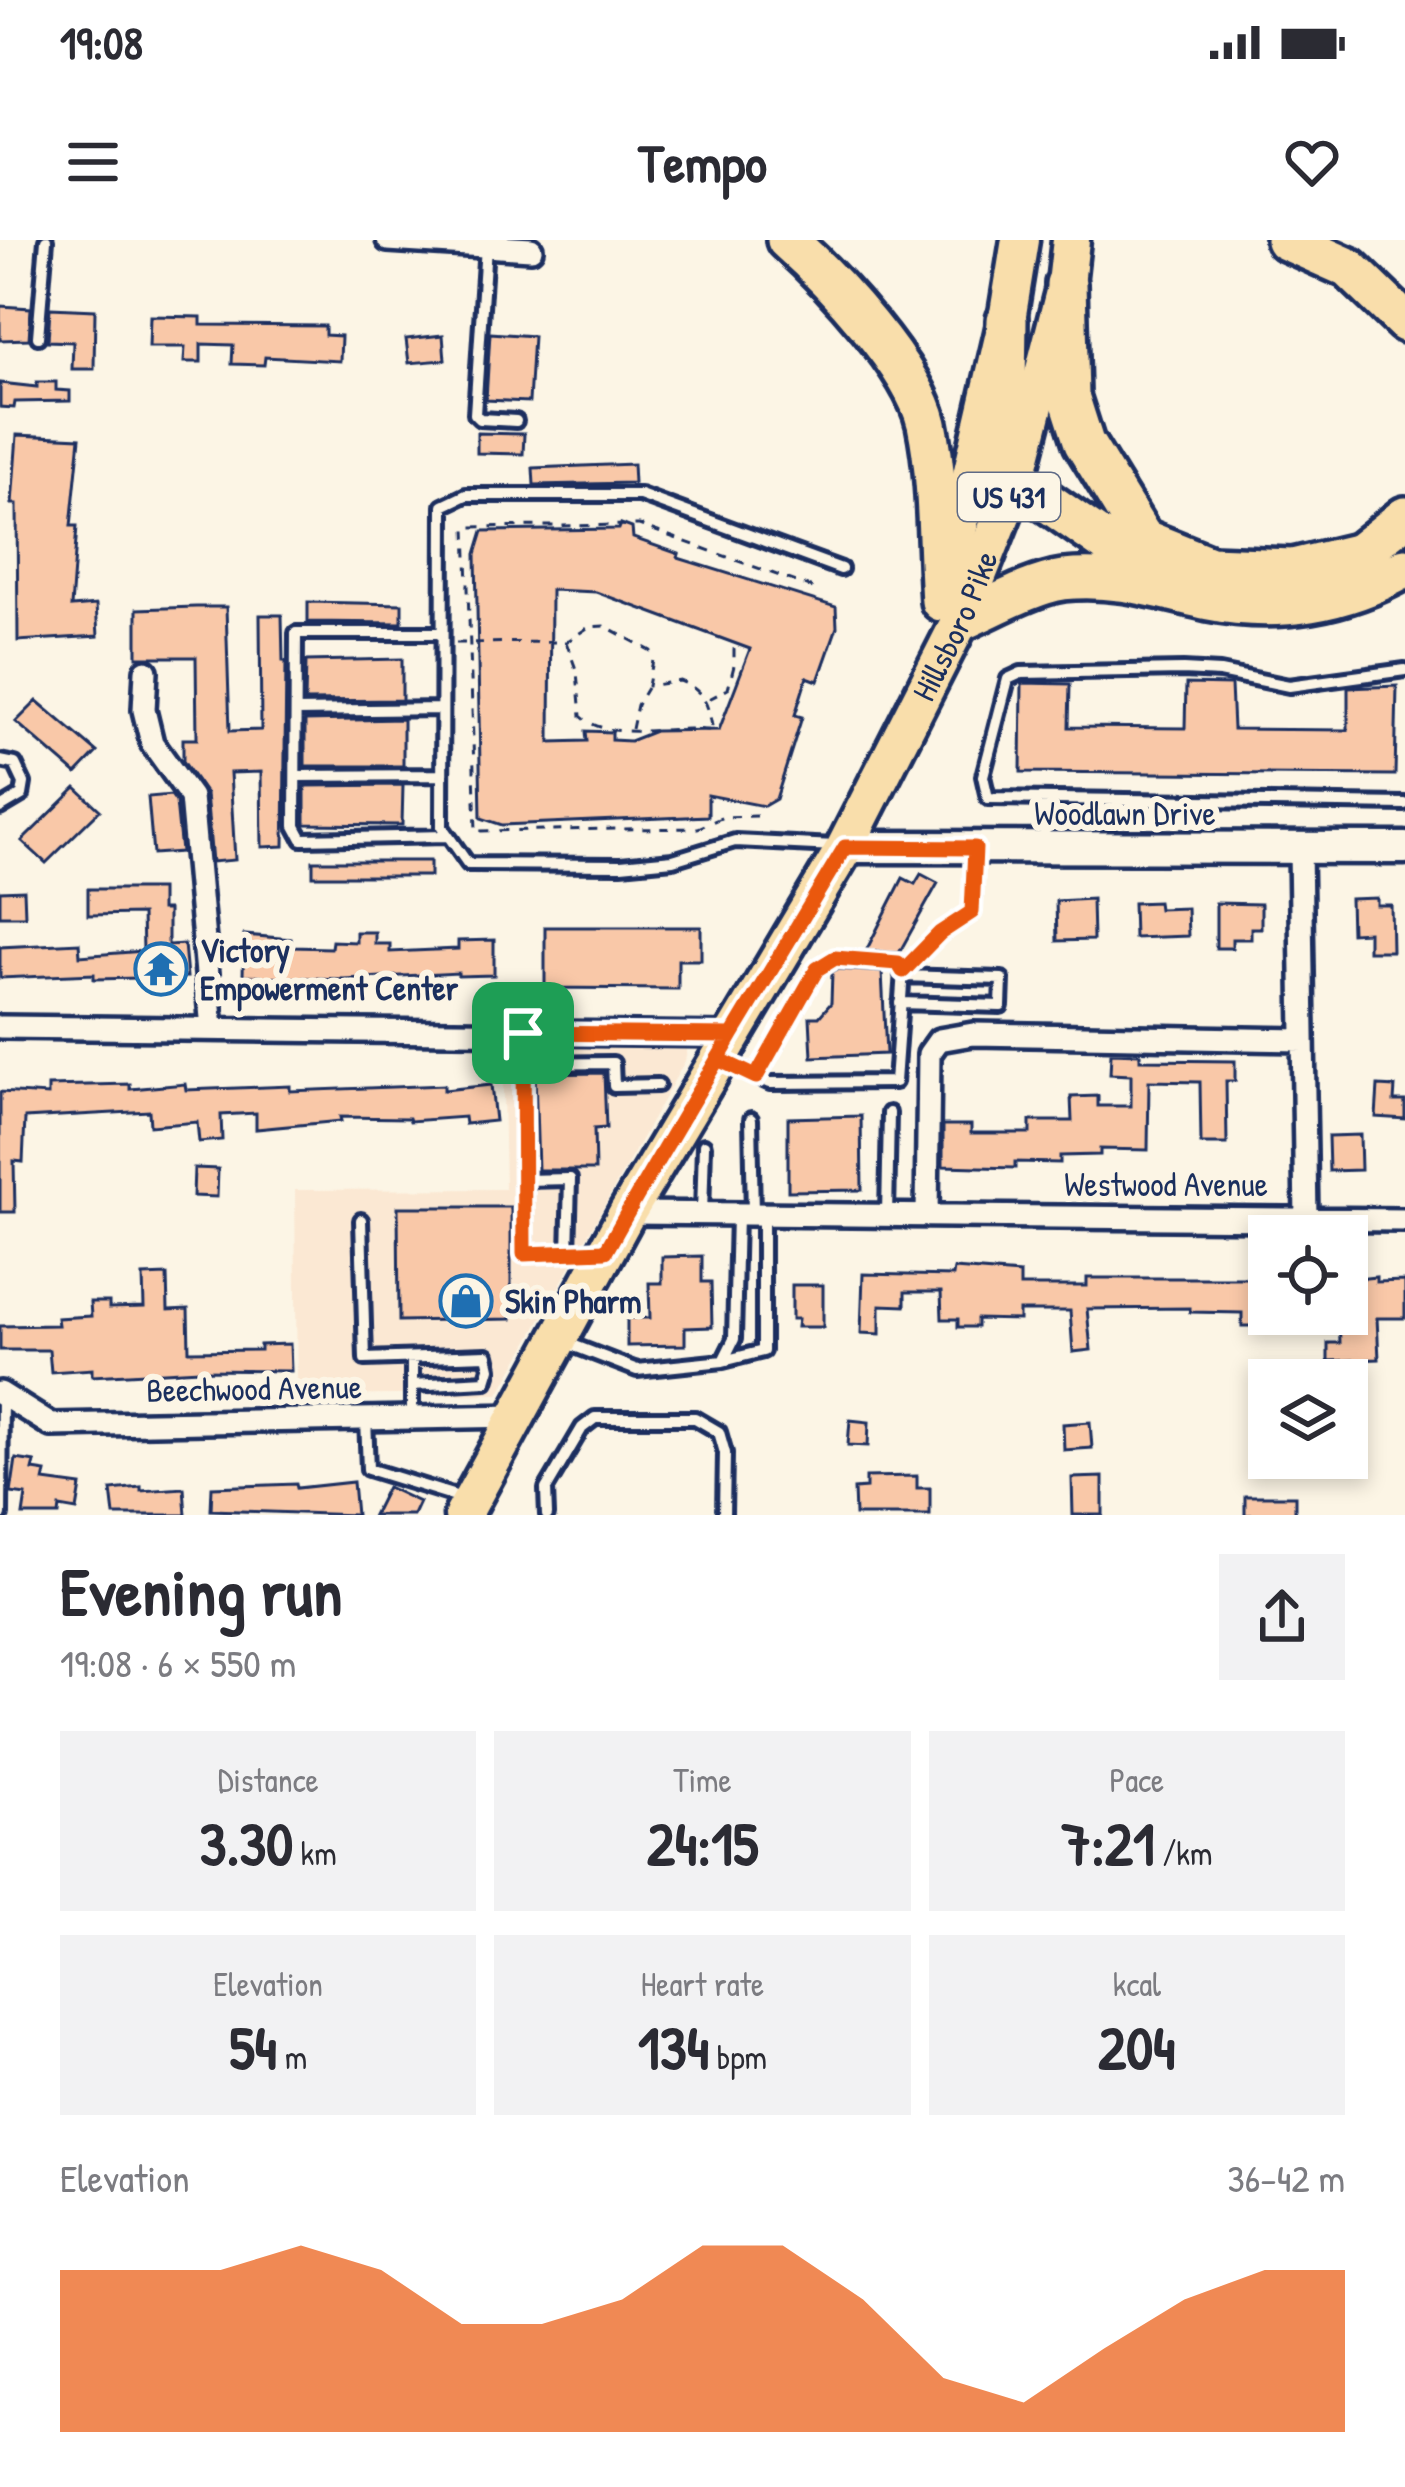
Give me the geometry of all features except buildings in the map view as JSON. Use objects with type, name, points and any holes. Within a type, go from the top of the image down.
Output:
[{"type":"highway","points":[[787,240],[896,361],[916,393],[928,440],[951,611],[1058,581],[1100,578],[1257,606],[1317,602],[1369,588],[1405,568]]},
{"type":"highway","points":[[1286,240],[1349,268],[1405,322]]},
{"type":"highway","points":[[1066,284],[1069,396],[1094,463],[1143,539],[1210,566],[1293,568],[1360,553],[1405,517]]},
{"type":"highway","points":[[1007,320],[1005,448],[1016,479],[1171,589]]},
{"type":"main road","name":"Hillsboro Pike","points":[[951,611],[1020,240]]},
{"type":"main road","name":"Hillsboro Pike","points":[[845,847],[920,698],[951,611],[1016,479],[1066,284],[1071,240]]},
{"type":"main road","name":"Woodlawn Drive","points":[[845,847],[1405,848]]},
{"type":"main road","name":"US 431","points":[[467,1508],[627,1213],[845,847]]},
{"type":"street","points":[[388,240],[531,249]]},
{"type":"street","points":[[146,670],[144,710],[152,742],[191,796],[212,1029]]},
{"type":"street","points":[[1300,850],[1306,1215]]},
{"type":"street","points":[[0,1027],[523,1033],[725,1047]]},
{"type":"street","points":[[927,1215],[929,1054],[939,1040],[974,1034],[1303,1040]]},
{"type":"street","name":"Westwood Avenue","points":[[627,1213],[1248,1218]]},
{"type":"street","name":"Westwood Avenue","points":[[1368,1219],[1405,1220]]},
{"type":"street","name":"Beechwood Avenue","points":[[1,1393],[51,1425],[518,1416]]},
{"type":"lane","points":[[38,337],[46,240]]},
{"type":"lane","points":[[486,246],[475,410],[480,418],[515,421]]},
{"type":"lane","points":[[841,569],[640,495],[466,494],[443,506],[442,827],[468,864],[639,864],[673,860],[736,841],[845,847]]},
{"type":"lane","points":[[442,638],[296,633],[296,826],[302,839],[447,836]]},
{"type":"lane","points":[[1405,670],[1289,686],[1220,672],[1035,671],[1008,679],[983,776],[988,798],[1405,804]]},
{"type":"lane","points":[[296,711],[442,709]]},
{"type":"lane","points":[[0,761],[15,764],[24,783],[22,795],[0,808]]},
{"type":"lane","points":[[296,776],[442,775]]},
{"type":"lane","points":[[1044,849],[1046,799]]},
{"type":"lane","points":[[902,974],[940,933],[972,912],[975,848]]},
{"type":"lane","points":[[725,1047],[756,1077],[770,1083],[895,1082],[902,974],[898,963],[835,958],[817,969],[756,1077]]},
{"type":"lane","points":[[900,1004],[1001,1006],[1002,980],[902,974]]},
{"type":"lane","points":[[523,1033],[524,1254],[606,1251]]},
{"type":"lane","points":[[524,1064],[613,1063],[614,1086],[658,1085]]},
{"type":"lane","points":[[887,1215],[889,1113]]},
{"type":"lane","points":[[559,1338],[637,1370],[763,1352],[751,1214],[751,1119]]},
{"type":"lane","points":[[702,1214],[704,1145]]},
{"type":"lane","points":[[524,1180],[570,1179],[568,1252]]},
{"type":"lane","points":[[723,1361],[734,1339],[751,1214]]},
{"type":"lane","points":[[361,1220],[364,1359],[487,1355],[486,1381],[412,1385]]},
{"type":"lane","points":[[412,1358],[412,1418]]},
{"type":"lane","points":[[1,1393],[1,1515]]},
{"type":"lane","points":[[547,1515],[546,1490],[581,1429],[595,1418],[695,1418],[719,1432],[725,1453],[724,1515]]},
{"type":"lane","points":[[366,1419],[368,1469],[467,1508]]},
{"type":"path","points":[[757,816],[723,817],[698,828],[476,831],[466,527],[639,525],[813,588]]},
{"type":"path","points":[[442,638],[470,643],[566,642],[596,626],[617,631],[653,654],[632,731]]},
{"type":"path","points":[[566,642],[578,672],[581,716],[596,726],[713,731],[707,699],[680,681],[648,686]]},
{"type":"path","points":[[707,699],[728,689],[734,646]]},
{"type":"shaded area","points":[[502,1043],[688,1046],[685,1061],[499,1394],[297,1396],[295,1190],[505,1189]]},
{"type":"place","name":"Victory Empowerment Center","points":[[161,969]]},
{"type":"place","name":"Skin Pharm","points":[[466,1301]]},
{"type":"route","points":[[523,1033],[524,1254],[606,1251],[646,1180],[701,1088],[732,1035],[828,874],[845,847],[975,848],[972,912],[940,933],[903,971],[898,963],[835,958],[817,969],[756,1077],[718,1059],[732,1035],[523,1033]]}]
